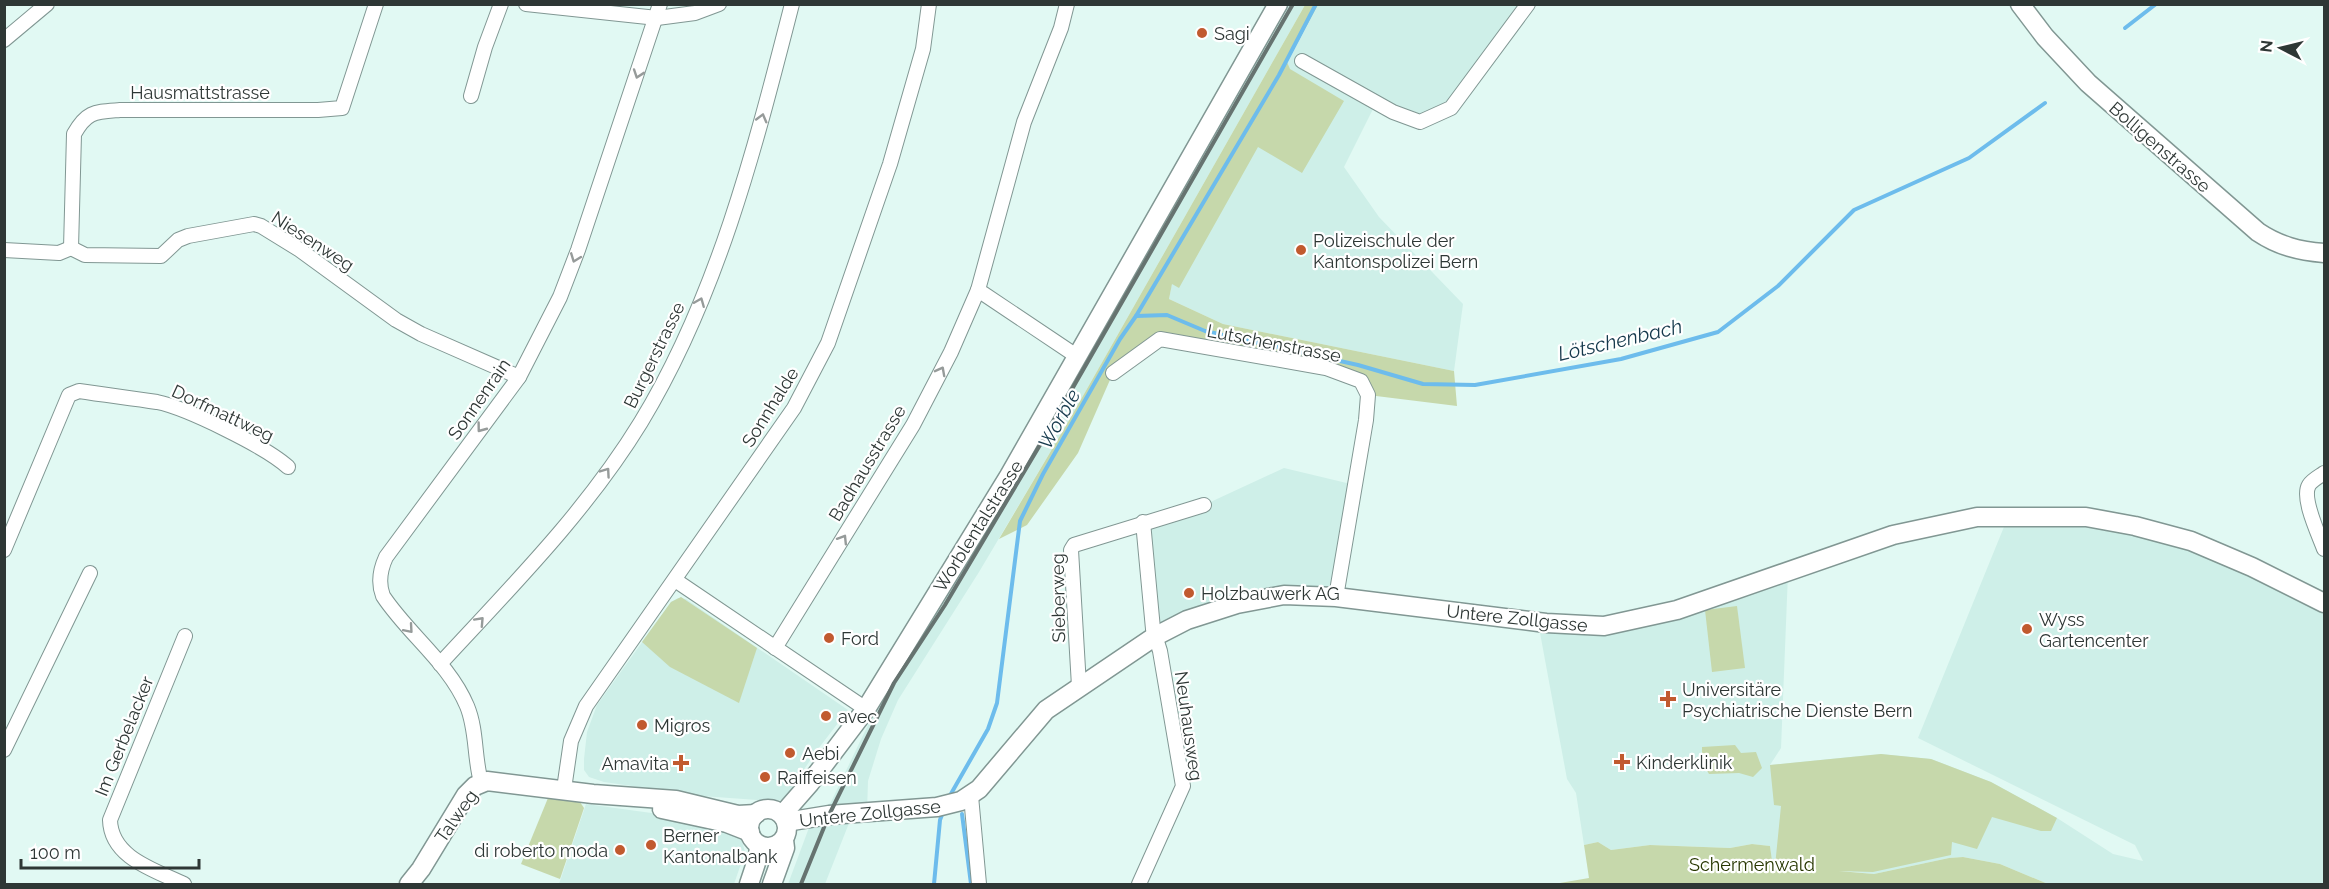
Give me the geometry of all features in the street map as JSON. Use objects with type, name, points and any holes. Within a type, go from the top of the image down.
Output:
[{"type":"street","points":[[4,40],[47,4]]},
{"type":"street","name":"Hausmattstrasse","points":[[71,248],[74,134],[82,120],[98,111],[342,108],[376,4]]},
{"type":"street","points":[[471,96],[485,47],[501,4]]},
{"type":"street","points":[[526,4],[695,13],[718,4]]},
{"type":"street","name":"Burgerstrasse","points":[[440,663],[535,561],[583,505],[640,423],[677,355],[700,303],[754,151],[792,4]]},
{"type":"street","name":"Sonnhalde","points":[[564,789],[571,741],[586,706],[794,408],[828,343],[893,153],[923,50],[929,4]]},
{"type":"street","name":"Badhausstrasse","points":[[775,648],[913,425],[951,352],[978,290],[1024,122],[1067,4]]},
{"type":"street","name":"Worblentalstrasse","points":[[749,885],[758,857],[772,833],[866,709],[1010,476],[1278,4]]},
{"type":"street","points":[[1302,62],[1393,112],[1420,122],[1451,108],[1528,4]]},
{"type":"street","name":"Bolligenstrasse","points":[[2020,4],[2050,43],[2088,83],[2258,232],[2292,249],[2325,253]]},
{"type":"street","name":"Sonnenrain","points":[[482,782],[477,768],[473,725],[467,705],[440,663],[383,596],[380,580],[383,564],[519,377],[560,297],[659,11]]},
{"type":"street","name":"Niesenweg","points":[[4,250],[59,253],[71,248],[85,255],[161,256],[178,240],[188,236],[254,225],[261,226],[300,250],[396,320],[421,334],[519,377]]},
{"type":"street","points":[[978,290],[1078,357]]},
{"type":"street","name":"Lutschenstrasse","points":[[1113,373],[1160,339],[1326,368],[1361,381],[1368,395],[1366,420],[1336,597]]},
{"type":"street","name":"Dorfmattweg","points":[[4,550],[69,395],[79,391],[171,407],[222,429],[278,458],[288,467]]},
{"type":"street","points":[[2325,473],[2309,485],[2307,492],[2309,507],[2325,549]]},
{"type":"street","name":"Sieberweg","points":[[1079,686],[1071,550],[1074,545],[1204,505]]},
{"type":"street","name":"Untere Zollgasse","points":[[756,814],[769,809],[772,833],[829,815],[938,807],[966,798],[984,783],[1038,718],[1079,686],[1154,637],[1187,620],[1237,603],[1284,595],[1336,597],[1546,623],[1604,626],[1677,610],[1893,536],[1977,518],[2086,517],[2135,526],[2191,541],[2252,567],[2325,603]]},
{"type":"street","points":[[1143,522],[1154,637]]},
{"type":"street","points":[[4,750],[90,573]]},
{"type":"street","points":[[675,580],[866,709]]},
{"type":"street","name":"Im Gerbelacker","points":[[184,885],[128,856],[113,839],[110,820],[185,636]]},
{"type":"street","name":"Neuhausweg","points":[[1139,885],[1183,786],[1160,651],[1154,637]]},
{"type":"street","name":"Talweg","points":[[409,885],[461,802],[475,786],[482,782],[495,781],[593,794],[647,796],[698,804],[738,815],[756,814]]},
{"type":"street","name":"Talweg","points":[[593,794],[612,800],[772,833]]},
{"type":"street","points":[[966,798],[979,885]]},
{"type":"street","points":[[756,814],[751,821],[772,833]]},
{"type":"street","name":"Worblentalstrasse","points":[[760,885],[772,833]]},
{"type":"street","name":"Worblentalstrasse","points":[[772,833],[784,848],[772,885]]},
{"type":"shaded area","points":[[1284,5],[1305,5],[1071,417],[979,572],[898,700],[881,739],[868,781],[867,812],[853,813],[825,884],[788,884],[810,825],[831,802],[880,700]]},
{"type":"shaded area","name":"Polizeischule der Kantonspolizei Bern","points":[[1318,5],[1528,5],[1464,92],[1420,122],[1376,103],[1344,167],[1379,217],[1463,304],[1454,371],[1223,324],[1169,299],[1172,283]]},
{"type":"shaded area","points":[[1284,468],[1355,485],[1336,597],[1284,595],[1154,637],[1143,522],[1204,505]]},
{"type":"shaded area","name":"Universitäre Psychiatrische Dienste Bern","points":[[2008,517],[2135,526],[2249,576],[2260,572],[2324,604],[2324,884],[2048,884],[2000,864],[1963,857],[1874,874],[1824,869],[1773,869],[1770,846],[1752,844],[1730,848],[1650,845],[1611,850],[1598,842],[1584,845],[1576,793],[1567,779],[1538,622],[1577,626],[1788,573],[1781,748],[1770,765],[1881,754],[1931,759],[1991,782],[2057,818],[2113,854],[2143,861],[2135,845],[1918,738]]},
{"type":"shaded area","points":[[678,598],[686,599],[848,710],[781,800],[702,796],[604,782],[589,777],[584,770],[587,732],[597,705],[671,602]]},
{"type":"shaded area","points":[[586,804],[695,819],[736,833],[741,838],[745,852],[734,884],[559,884]]},
{"type":"green space","points":[[1305,5],[1318,5],[1287,62],[1290,69],[1344,101],[1302,173],[1258,147],[1179,288],[1172,284],[1169,299],[1223,324],[1454,371],[1457,406],[1368,395],[1361,381],[1160,339],[1113,373],[1078,453],[1027,525],[999,539],[1071,417]]},
{"type":"green space","points":[[681,597],[757,648],[739,703],[670,667],[642,642],[671,602]]},
{"type":"green space","points":[[1737,606],[1745,668],[1712,672],[1705,610]]},
{"type":"green space","points":[[1735,745],[1741,753],[1756,752],[1762,768],[1753,777],[1739,773],[1709,774],[1702,762],[1702,747]]},
{"type":"green space","name":"Schermenwald","points":[[1881,754],[1931,759],[1991,782],[2057,818],[2051,831],[2041,831],[1992,817],[1977,849],[1952,842],[1951,855],[1873,872],[1839,871],[1874,874],[1963,857],[2000,864],[2048,884],[1554,884],[1589,878],[1584,845],[1598,842],[1611,850],[1650,845],[1730,848],[1752,844],[1770,846],[1773,868],[1813,869],[1775,866],[1781,806],[1774,805],[1770,765]]},
{"type":"green space","points":[[548,798],[580,802],[584,808],[560,879],[521,864]]},
{"type":"waterway","name":"Worble","points":[[948,799],[988,729],[997,703],[1020,521],[1043,474],[1120,339],[1136,316],[1279,75],[1316,4]]},
{"type":"waterway","name":"Lötschenbach","points":[[2125,28],[2156,4]]},
{"type":"waterway","name":"Lötschenbach","points":[[1136,316],[1167,315],[1205,331],[1358,365],[1423,384],[1475,385],[1621,359],[1718,332],[1778,286],[1854,210],[1969,158],[2045,103]]},
{"type":"waterway","name":"Worble","points":[[934,884],[940,820],[943,812]]},
{"type":"waterway","points":[[962,814],[971,884]]},
{"type":"railway","points":[[801,884],[829,815],[894,683],[945,605],[1040,445],[1293,4]]},
{"type":"place","name":"Sagi","points":[[1202,33]]},
{"type":"place","name":"Polizeischule der Kantonspolizei Bern","points":[[1301,250]]},
{"type":"place","name":"Holzbauwerk AG","points":[[1189,593]]},
{"type":"place","name":"Wyss Gartencenter","points":[[2027,629]]},
{"type":"place","name":"Ford","points":[[829,638]]},
{"type":"place","name":"Universitäre Psychiatrische Dienste Bern","points":[[1668,699]]},
{"type":"place","name":"avec","points":[[826,716]]},
{"type":"place","name":"Migros","points":[[642,725]]},
{"type":"place","name":"Aebi","points":[[790,753]]},
{"type":"place","name":"Kinderklinik","points":[[1622,762]]},
{"type":"place","name":"Amavita","points":[[681,763]]},
{"type":"place","name":"Raiffeisen","points":[[765,777]]},
{"type":"place","name":"Berner Kantonalbank","points":[[651,845]]},
{"type":"place","name":"di roberto moda","points":[[620,850]]}]
